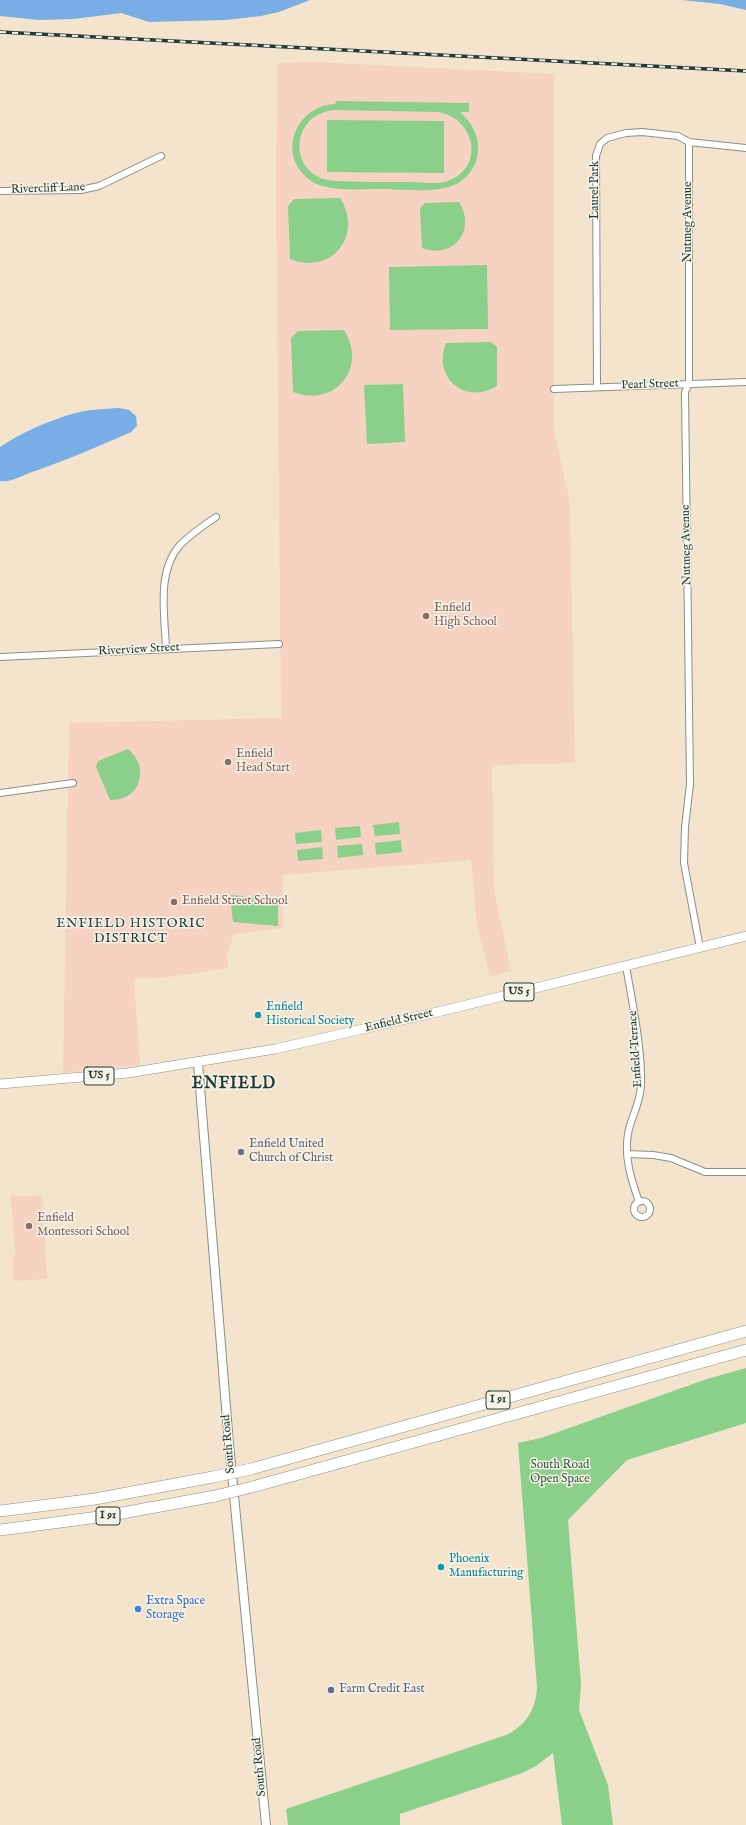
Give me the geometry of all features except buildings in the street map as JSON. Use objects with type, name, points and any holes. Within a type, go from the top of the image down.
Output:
[{"type":"highway","name":"I 91","points":[[0,1511],[95,1499],[251,1469],[746,1331]]},
{"type":"highway","name":"I 91","points":[[0,1530],[106,1516],[215,1496],[746,1350]]},
{"type":"main road","name":"Enfield Street","points":[[0,1084],[128,1073],[298,1044],[746,936]]},
{"type":"main road","name":"South Road","points":[[198,1062],[229,1444],[266,1825]]},
{"type":"street","name":"Laurel Park","points":[[597,387],[596,156],[600,144],[607,138],[626,133],[659,133],[678,136],[689,142],[746,148]]},
{"type":"street","name":"Nutmeg Avenue","points":[[689,142],[689,384],[685,392],[685,399],[690,784],[685,827],[684,862],[700,948]]},
{"type":"street","name":"Rivercliff Lane","points":[[0,191],[81,190],[99,186],[161,156]]},
{"type":"street","name":"Pearl Street","points":[[554,389],[746,382]]},
{"type":"street","points":[[166,649],[165,576],[170,561],[180,546],[195,532],[216,517]]},
{"type":"street","name":"Riverview Street","points":[[0,657],[279,644]]},
{"type":"street","points":[[0,793],[73,783]]},
{"type":"street","name":"Enfield Terrace","points":[[626,966],[634,1007],[641,1084],[638,1106],[628,1133],[627,1154],[632,1183],[639,1202]]},
{"type":"street","points":[[627,1154],[653,1155],[672,1158],[705,1172],[746,1172]]},
{"type":"shaded area","name":"Enfield High School","points":[[313,62],[554,74],[554,430],[569,498],[570,513],[575,763],[492,765],[494,890],[511,971],[490,977],[477,924],[471,860],[283,875],[283,928],[234,934],[227,954],[228,968],[169,977],[134,979],[140,1065],[63,1073],[69,723],[281,718],[276,196],[277,63]]},
{"type":"shaded area","name":"Enfield Montessori School","points":[[11,1195],[22,1197],[42,1195],[47,1279],[13,1281],[13,1256],[15,1256]]},
{"type":"green space","points":[[336,101],[469,103],[469,112],[460,112],[470,123],[476,135],[478,149],[475,164],[470,172],[461,181],[453,186],[441,189],[347,189],[318,185],[310,180],[300,170],[294,158],[292,145],[295,133],[301,122],[309,113],[321,107],[335,104]],"holes":[[[334,110],[437,112],[450,116],[460,123],[467,132],[471,143],[471,154],[468,165],[460,174],[448,181],[434,183],[334,181],[319,177],[308,169],[302,158],[300,146],[302,134],[308,123],[319,114]]]},
{"type":"green space","points":[[327,120],[444,121],[444,173],[327,172]]},
{"type":"green space","points":[[340,198],[346,212],[348,226],[346,238],[339,249],[330,257],[318,262],[305,263],[290,259],[288,206],[294,199]]},
{"type":"green space","points":[[459,202],[464,213],[465,223],[459,240],[452,246],[443,250],[433,251],[422,248],[420,208],[425,203]]},
{"type":"green space","points":[[487,265],[488,329],[390,330],[389,267]]},
{"type":"green space","points":[[344,330],[350,344],[352,358],[349,371],[343,381],[334,389],[322,394],[308,395],[293,392],[291,338],[298,331]]},
{"type":"green space","points":[[491,342],[497,347],[497,386],[485,391],[474,392],[463,390],[454,385],[448,377],[444,367],[443,355],[446,343]]},
{"type":"green space","points":[[403,384],[405,442],[367,444],[364,385]]},
{"type":"green space","points":[[128,749],[135,757],[139,765],[139,782],[129,795],[120,799],[110,800],[96,767],[98,761]]},
{"type":"green space","points":[[399,822],[400,834],[375,836],[373,825]]},
{"type":"green space","points":[[360,826],[361,837],[336,840],[335,828]]},
{"type":"green space","points":[[321,830],[322,842],[296,844],[295,833]]},
{"type":"green space","points":[[401,840],[402,852],[376,855],[375,843]]},
{"type":"green space","points":[[362,844],[363,855],[338,858],[337,846]]},
{"type":"green space","points":[[322,847],[323,859],[298,861],[297,850]]},
{"type":"green space","points":[[230,895],[278,899],[278,926],[233,922]]},
{"type":"green space","name":"South Road Open Space","points":[[746,1368],[746,1423],[627,1460],[568,1520],[581,1684],[579,1710],[608,1785],[613,1825],[562,1825],[553,1753],[536,1766],[520,1774],[400,1814],[400,1825],[288,1825],[286,1809],[506,1735],[519,1727],[529,1716],[535,1703],[537,1687],[518,1443],[541,1438],[707,1379]]},
{"type":"water","points":[[0,0],[310,0],[279,12],[261,16],[225,20],[149,22],[121,13],[74,19],[39,20],[0,16]]},
{"type":"water","points":[[682,0],[746,0],[746,10],[720,4]]},
{"type":"water","points":[[119,408],[129,410],[136,416],[137,426],[131,432],[71,458],[18,478],[9,481],[0,481],[0,447],[27,431],[56,419],[76,413],[98,409]]},
{"type":"railway","points":[[0,32],[746,71]]},
{"type":"place","name":"Enfield High School","points":[[426,616]]},
{"type":"place","name":"Enfield Head Start","points":[[228,762]]},
{"type":"place","name":"Enfield Street School","points":[[174,902]]},
{"type":"place","name":"Enfield Historical Society","points":[[258,1015]]},
{"type":"place","name":"Enfield United Church of Christ","points":[[241,1152]]},
{"type":"place","name":"Enfield Montessori School","points":[[29,1226]]},
{"type":"place","name":"Phoenix Manufacturing","points":[[441,1567]]},
{"type":"place","name":"Extra Space Storage","points":[[138,1609]]},
{"type":"place","name":"Farm Credit East","points":[[331,1690]]},
{"type":"district","name":"ENFIELD HISTORIC DISTRICT","points":[[131,932]]},
{"type":"district","name":"ENFIELD","points":[[234,1085]]}]
